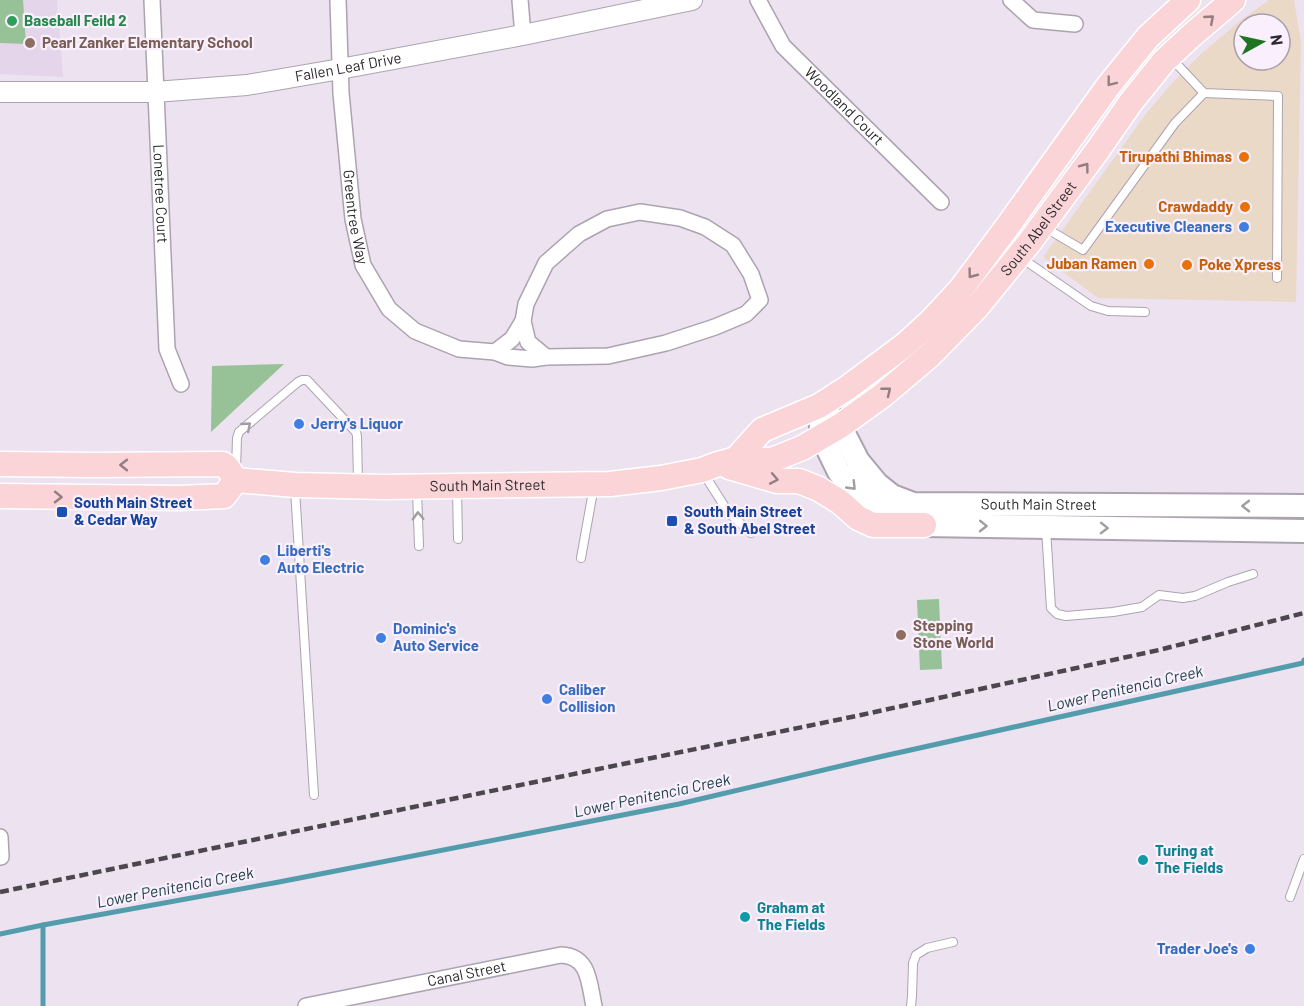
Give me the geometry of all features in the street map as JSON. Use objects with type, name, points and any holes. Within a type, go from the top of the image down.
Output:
[{"type":"main road","name":"South Abel Street","points":[[819,406],[881,363],[932,321],[960,290],[1109,85],[1148,37],[1188,0]]},
{"type":"main road","name":"South Abel Street","points":[[831,431],[883,394],[929,356],[977,307],[1042,225],[1131,102],[1169,56],[1233,0]]},
{"type":"main road","points":[[1148,37],[1169,56]]},
{"type":"main road","points":[[1019,210],[1042,225]]},
{"type":"main road","points":[[719,464],[762,430],[819,406]]},
{"type":"main road","name":"South Main Street","points":[[819,406],[831,431],[839,472],[867,502],[888,514],[924,525],[1304,531]]},
{"type":"main road","name":"South Main Street","points":[[236,480],[295,485],[358,486],[610,484],[651,479],[719,464],[772,460],[802,448],[831,431]]},
{"type":"main road","name":"South Main Street","points":[[831,431],[877,484],[892,496],[913,504],[1304,506]]},
{"type":"main road","points":[[0,464],[223,464],[227,466],[236,480],[224,496],[179,498],[0,496]]},
{"type":"main road","points":[[719,464],[777,481],[799,481],[819,489],[840,502],[858,518],[873,525],[924,525]]},
{"type":"main road","points":[[1168,505],[1169,530]]},
{"type":"street","name":"Lonetree Court","points":[[152,0],[167,349],[181,384]]},
{"type":"street","name":"Greentree Way","points":[[338,0],[341,93],[353,219],[363,265],[389,309],[415,330],[459,349],[495,352],[508,357],[532,359],[608,356],[666,343],[715,327],[747,314],[760,300],[751,274],[733,245],[705,226],[680,218],[640,212],[607,219],[579,234],[546,263],[526,304],[523,321]]},
{"type":"street","points":[[520,0],[523,35]]},
{"type":"street","name":"Fallen Leaf Drive","points":[[0,92],[155,92],[247,85],[523,35],[692,0]]},
{"type":"street","name":"Woodland Court","points":[[758,0],[783,46],[941,202]]},
{"type":"street","points":[[1011,0],[1033,20],[1075,24]]},
{"type":"street","points":[[495,352],[512,339],[523,321]]},
{"type":"street","points":[[523,321],[528,342],[546,357]]},
{"type":"street","points":[[0,837],[1,857]]},
{"type":"street","name":"Canal Street","points":[[306,1006],[561,955],[579,959],[588,976],[594,1006]]},
{"type":"lane","points":[[1169,56],[1204,93],[1278,96],[1276,278]]},
{"type":"lane","points":[[1042,225],[1083,250],[1175,123],[1204,93]]},
{"type":"lane","points":[[1018,256],[1091,306],[1108,311],[1145,312]]},
{"type":"lane","points":[[236,480],[239,432],[302,380],[310,382],[356,432],[358,486]]},
{"type":"lane","points":[[719,464],[728,512],[751,533]]},
{"type":"lane","points":[[581,558],[594,484]]},
{"type":"lane","points":[[295,485],[314,795]]},
{"type":"lane","points":[[417,486],[419,546]]},
{"type":"lane","points":[[457,486],[458,539]]},
{"type":"lane","points":[[1046,527],[1051,608],[1057,614],[1066,616],[1142,607],[1160,595],[1183,598],[1195,596],[1253,574]]},
{"type":"lane","points":[[1290,897],[1304,860]]},
{"type":"lane","points":[[910,1006],[913,963],[916,956],[927,948],[952,942]]},
{"type":"shaded area","name":"Pearl Zanker Elementary School","points":[[0,0],[57,0],[63,77],[0,74]]},
{"type":"shaded area","points":[[1269,0],[1294,0],[1301,42],[1296,302],[1098,298],[1043,257],[1148,111],[1200,55],[1232,28],[1232,72],[1292,72],[1292,12],[1252,12]]},
{"type":"green space","name":"Baseball Feild 2","points":[[0,0],[23,0],[26,44],[0,43]]},
{"type":"green space","points":[[284,364],[211,432],[212,366]]},
{"type":"green space","points":[[939,599],[942,669],[920,670],[917,600]]},
{"type":"waterway","name":"Lower Penitencia Creek","points":[[0,934],[679,804],[1303,663],[1304,660]]},
{"type":"waterway","points":[[43,925],[43,1006]]},
{"type":"railway","points":[[0,892],[861,715],[1159,650],[1304,613]]},
{"type":"place","name":"Baseball Feild 2","points":[[12,21]]},
{"type":"place","name":"Pearl Zanker Elementary School","points":[[30,43]]},
{"type":"place","name":"Tirupathi Bhimas","points":[[1244,157]]},
{"type":"place","name":"Crawdaddy","points":[[1245,207]]},
{"type":"place","name":"Executive Cleaners","points":[[1244,227]]},
{"type":"place","name":"Juban Ramen","points":[[1149,264]]},
{"type":"place","name":"Poke Xpress","points":[[1187,265]]},
{"type":"place","name":"Jerry's Liquor","points":[[299,424]]},
{"type":"place","name":"South Main Street & Cedar Way","points":[[62,512]]},
{"type":"place","name":"South Main Street & South Abel Street","points":[[672,521]]},
{"type":"place","name":"Liberti's Auto Electric","points":[[265,560]]},
{"type":"place","name":"Stepping Stone World","points":[[901,635]]},
{"type":"place","name":"Dominic's Auto Service","points":[[381,638]]},
{"type":"place","name":"Caliber Collision","points":[[547,699]]},
{"type":"place","name":"Turing at The Fields","points":[[1143,860]]},
{"type":"place","name":"Graham at The Fields","points":[[745,917]]},
{"type":"place","name":"Trader Joe's","points":[[1250,949]]}]
